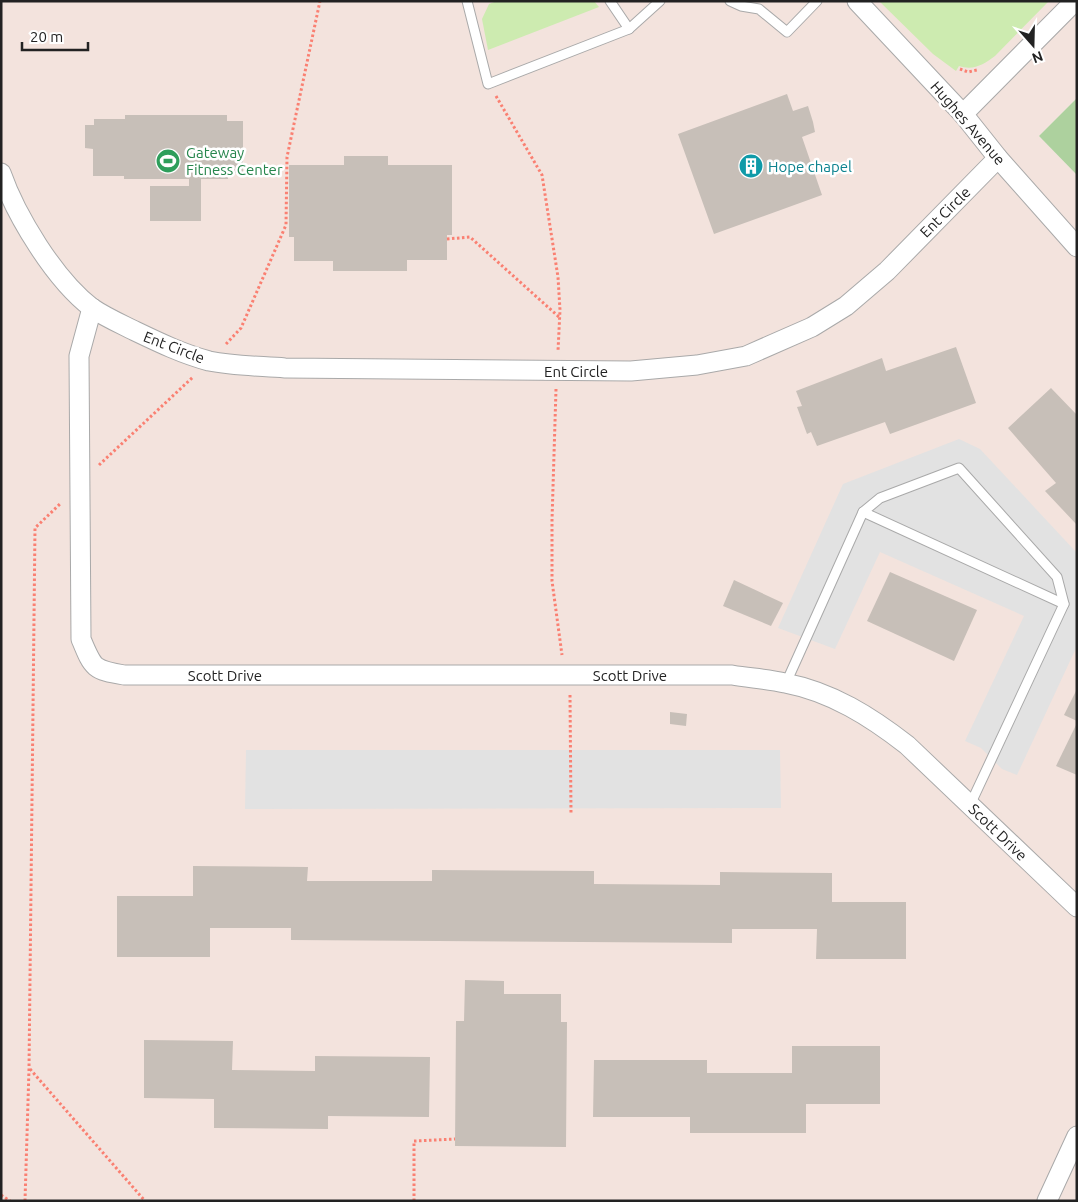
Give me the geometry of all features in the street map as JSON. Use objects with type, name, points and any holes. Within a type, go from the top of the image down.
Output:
[{"type":"street","name":"Hughes Avenue","points":[[857,1],[963,114],[998,158],[1077,247]]},
{"type":"street","points":[[963,114],[1075,1]]},
{"type":"street","name":"Ent Circle","points":[[3,186],[51,263],[67,284],[92,308],[172,349],[210,361],[285,368],[631,371],[697,365],[746,356],[812,327],[846,306],[887,271],[998,158]]},
{"type":"street","points":[[80,484],[79,356],[92,308]]},
{"type":"street","name":"Scott Drive","points":[[80,484],[81,639],[90,660],[102,671],[124,675],[732,675],[786,683],[829,696],[883,726],[907,746],[1077,907]]},
{"type":"street","points":[[1047,1201],[1077,1136]]},
{"type":"lane","points":[[467,1],[488,84],[629,29],[660,1]]},
{"type":"lane","points":[[610,1],[629,29]]},
{"type":"lane","points":[[730,1],[741,6],[759,9],[788,32],[817,1]]},
{"type":"lane","points":[[786,683],[863,512],[880,498],[959,468],[1057,577],[1064,604],[970,805]]},
{"type":"lane","points":[[863,512],[1064,604]]},
{"type":"path","points":[[25,1201],[29,1069],[35,528],[210,361],[241,328],[286,225],[287,157],[320,1]]},
{"type":"path","points":[[488,84],[542,175],[558,278],[559,317],[552,520],[552,581],[564,674],[570,690],[571,814]]},
{"type":"path","points":[[447,239],[470,237],[559,317]]},
{"type":"path","points":[[29,1069],[145,1201]]},
{"type":"path","points":[[414,1201],[414,1141],[455,1139]]},
{"type":"path","points":[[1,1195],[10,1201]]},
{"type":"shaded area","points":[[1,1],[1077,1],[1077,98],[1039,136],[1077,175],[1077,1201],[1,1201]]},
{"type":"shaded area","points":[[959,439],[980,449],[1077,553],[1077,646],[1017,775],[1002,769],[981,748],[965,741],[1024,616],[880,552],[835,649],[778,628],[843,484]]},
{"type":"shaded area","points":[[246,750],[780,750],[781,808],[245,809]]},
{"type":"green space","points":[[497,1],[594,1],[599,7],[488,50],[482,19],[489,4]]},
{"type":"green space","points":[[879,1],[1049,1],[995,56],[983,64],[974,67],[959,66],[956,71],[933,54]]},
{"type":"green space","points":[[1077,98],[1077,175],[1039,136]]},
{"type":"building","name":"Hope chapel","points":[[787,94],[793,111],[808,106],[815,132],[802,137],[822,195],[714,234],[678,134]]},
{"type":"building","name":"Gateway Fitness Center","points":[[125,115],[227,115],[227,121],[243,121],[243,173],[228,173],[228,179],[201,179],[201,221],[150,221],[150,186],[189,186],[189,179],[124,179],[124,176],[93,176],[93,149],[85,148],[85,125],[94,125],[94,119],[125,119]]},
{"type":"building","points":[[344,156],[388,156],[388,165],[452,165],[452,235],[447,235],[447,260],[407,260],[407,271],[333,271],[333,261],[294,261],[294,237],[289,237],[289,165],[344,165]]},
{"type":"building","points":[[956,347],[976,403],[890,434],[885,422],[817,446],[811,432],[807,434],[797,407],[802,406],[796,391],[882,358],[886,371]]},
{"type":"building","points":[[1051,388],[1077,415],[1077,525],[1045,491],[1056,483],[1008,428]]},
{"type":"building","points":[[890,572],[977,610],[954,661],[867,621]]},
{"type":"building","points":[[734,580],[783,603],[771,626],[723,606]]},
{"type":"building","points":[[1077,689],[1077,721],[1064,715]]},
{"type":"building","points":[[670,712],[687,714],[686,726],[670,724]]},
{"type":"building","points":[[1077,723],[1077,775],[1056,766]]},
{"type":"building","points":[[193,866],[308,867],[307,881],[432,881],[432,870],[594,871],[594,884],[720,885],[720,872],[832,873],[832,902],[906,902],[906,959],[816,959],[817,929],[732,929],[732,943],[291,940],[291,928],[210,928],[210,957],[117,957],[117,896],[193,896]]},
{"type":"building","points":[[465,980],[504,981],[504,994],[561,994],[561,1022],[567,1022],[566,1147],[455,1146],[456,1021],[464,1021]]},
{"type":"building","points":[[144,1040],[233,1041],[232,1070],[315,1071],[315,1056],[430,1057],[429,1117],[328,1116],[328,1129],[214,1128],[214,1099],[144,1098]]},
{"type":"building","points":[[792,1046],[880,1046],[880,1104],[806,1104],[806,1133],[690,1133],[690,1117],[593,1117],[594,1060],[707,1060],[707,1073],[792,1073]]},
{"type":"place","name":"Gateway Fitness Center","points":[[168,161]]},
{"type":"place","name":"Hope chapel","points":[[751,166]]}]
